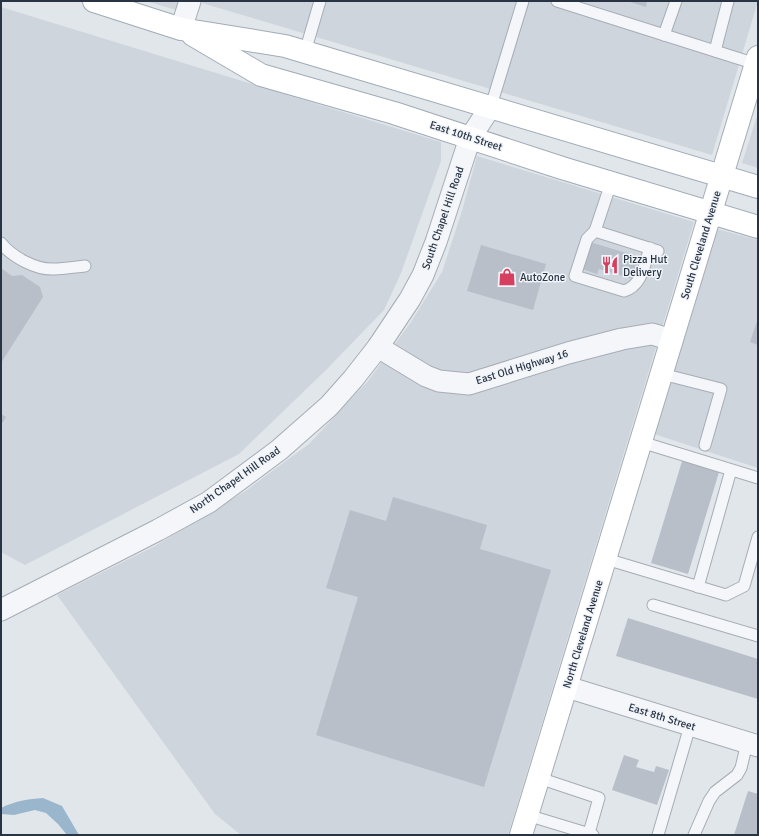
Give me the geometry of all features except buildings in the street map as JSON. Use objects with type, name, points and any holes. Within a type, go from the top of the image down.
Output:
[{"type":"main road","name":"East 10th Street","points":[[94,1],[124,6],[181,29],[261,75],[394,113],[611,183],[758,227]]},
{"type":"main road","name":"East 10th Street","points":[[181,29],[285,46],[491,106],[758,187]]},
{"type":"main road","name":"South Cleveland Avenue","points":[[643,437],[757,61]]},
{"type":"main road","name":"North Cleveland Avenue","points":[[524,825],[643,437]]},
{"type":"street","points":[[181,29],[190,1]]},
{"type":"street","name":"South Chapel Hill Road","points":[[378,347],[410,298],[428,262],[445,217],[470,138],[491,106]]},
{"type":"street","name":"East Old Highway 16","points":[[378,347],[426,376],[439,381],[470,384],[568,353],[622,339],[652,334],[672,340]]},
{"type":"street","name":"North Chapel Hill Road","points":[[1,610],[209,502],[253,470],[302,431],[353,379],[378,347]]},
{"type":"street","name":"East 8th Street","points":[[567,687],[752,744]]},
{"type":"lane","points":[[305,52],[320,1]]},
{"type":"lane","points":[[491,106],[523,1]]},
{"type":"lane","points":[[557,1],[715,51],[757,61]]},
{"type":"lane","points":[[664,35],[676,1]]},
{"type":"lane","points":[[715,51],[728,1]]},
{"type":"lane","points":[[595,231],[654,250],[639,281],[633,288],[624,291],[575,276],[587,239],[595,231],[611,183]]},
{"type":"lane","points":[[1,244],[6,250],[29,263],[52,269],[85,266]]},
{"type":"lane","points":[[662,374],[721,389],[705,445]]},
{"type":"lane","points":[[643,437],[731,470],[758,478]]},
{"type":"lane","points":[[698,587],[731,470]]},
{"type":"lane","points":[[606,559],[726,594],[744,586],[758,537]]},
{"type":"lane","points":[[653,605],[758,636]]},
{"type":"lane","points":[[658,835],[690,726]]},
{"type":"lane","points":[[694,835],[708,801],[715,792],[737,775],[752,744]]},
{"type":"lane","points":[[524,825],[591,834],[599,798],[539,778]]},
{"type":"shaded area","points":[[146,1],[179,1],[176,10]]},
{"type":"shaded area","points":[[203,1],[758,1],[712,155],[202,3]]},
{"type":"shaded area","points":[[1,7],[441,142],[441,161],[401,273],[384,310],[326,370],[239,454],[25,565],[1,552]]},
{"type":"shaded area","points":[[758,113],[758,168],[742,163]]},
{"type":"shaded area","points":[[477,156],[694,222],[508,835],[241,835],[215,814],[57,595],[155,546],[244,492],[309,444],[368,381],[411,322],[442,272],[462,211]]},
{"type":"shaded area","points":[[717,229],[758,240],[758,468],[654,434]]},
{"type":"water","points":[[43,798],[62,806],[79,835],[67,835],[46,813],[35,810],[14,815],[1,814],[1,808],[16,802]]},
{"type":"place","name":"Pizza Hut Delivery","points":[[610,265]]},
{"type":"place","name":"AutoZone","points":[[507,277]]}]
